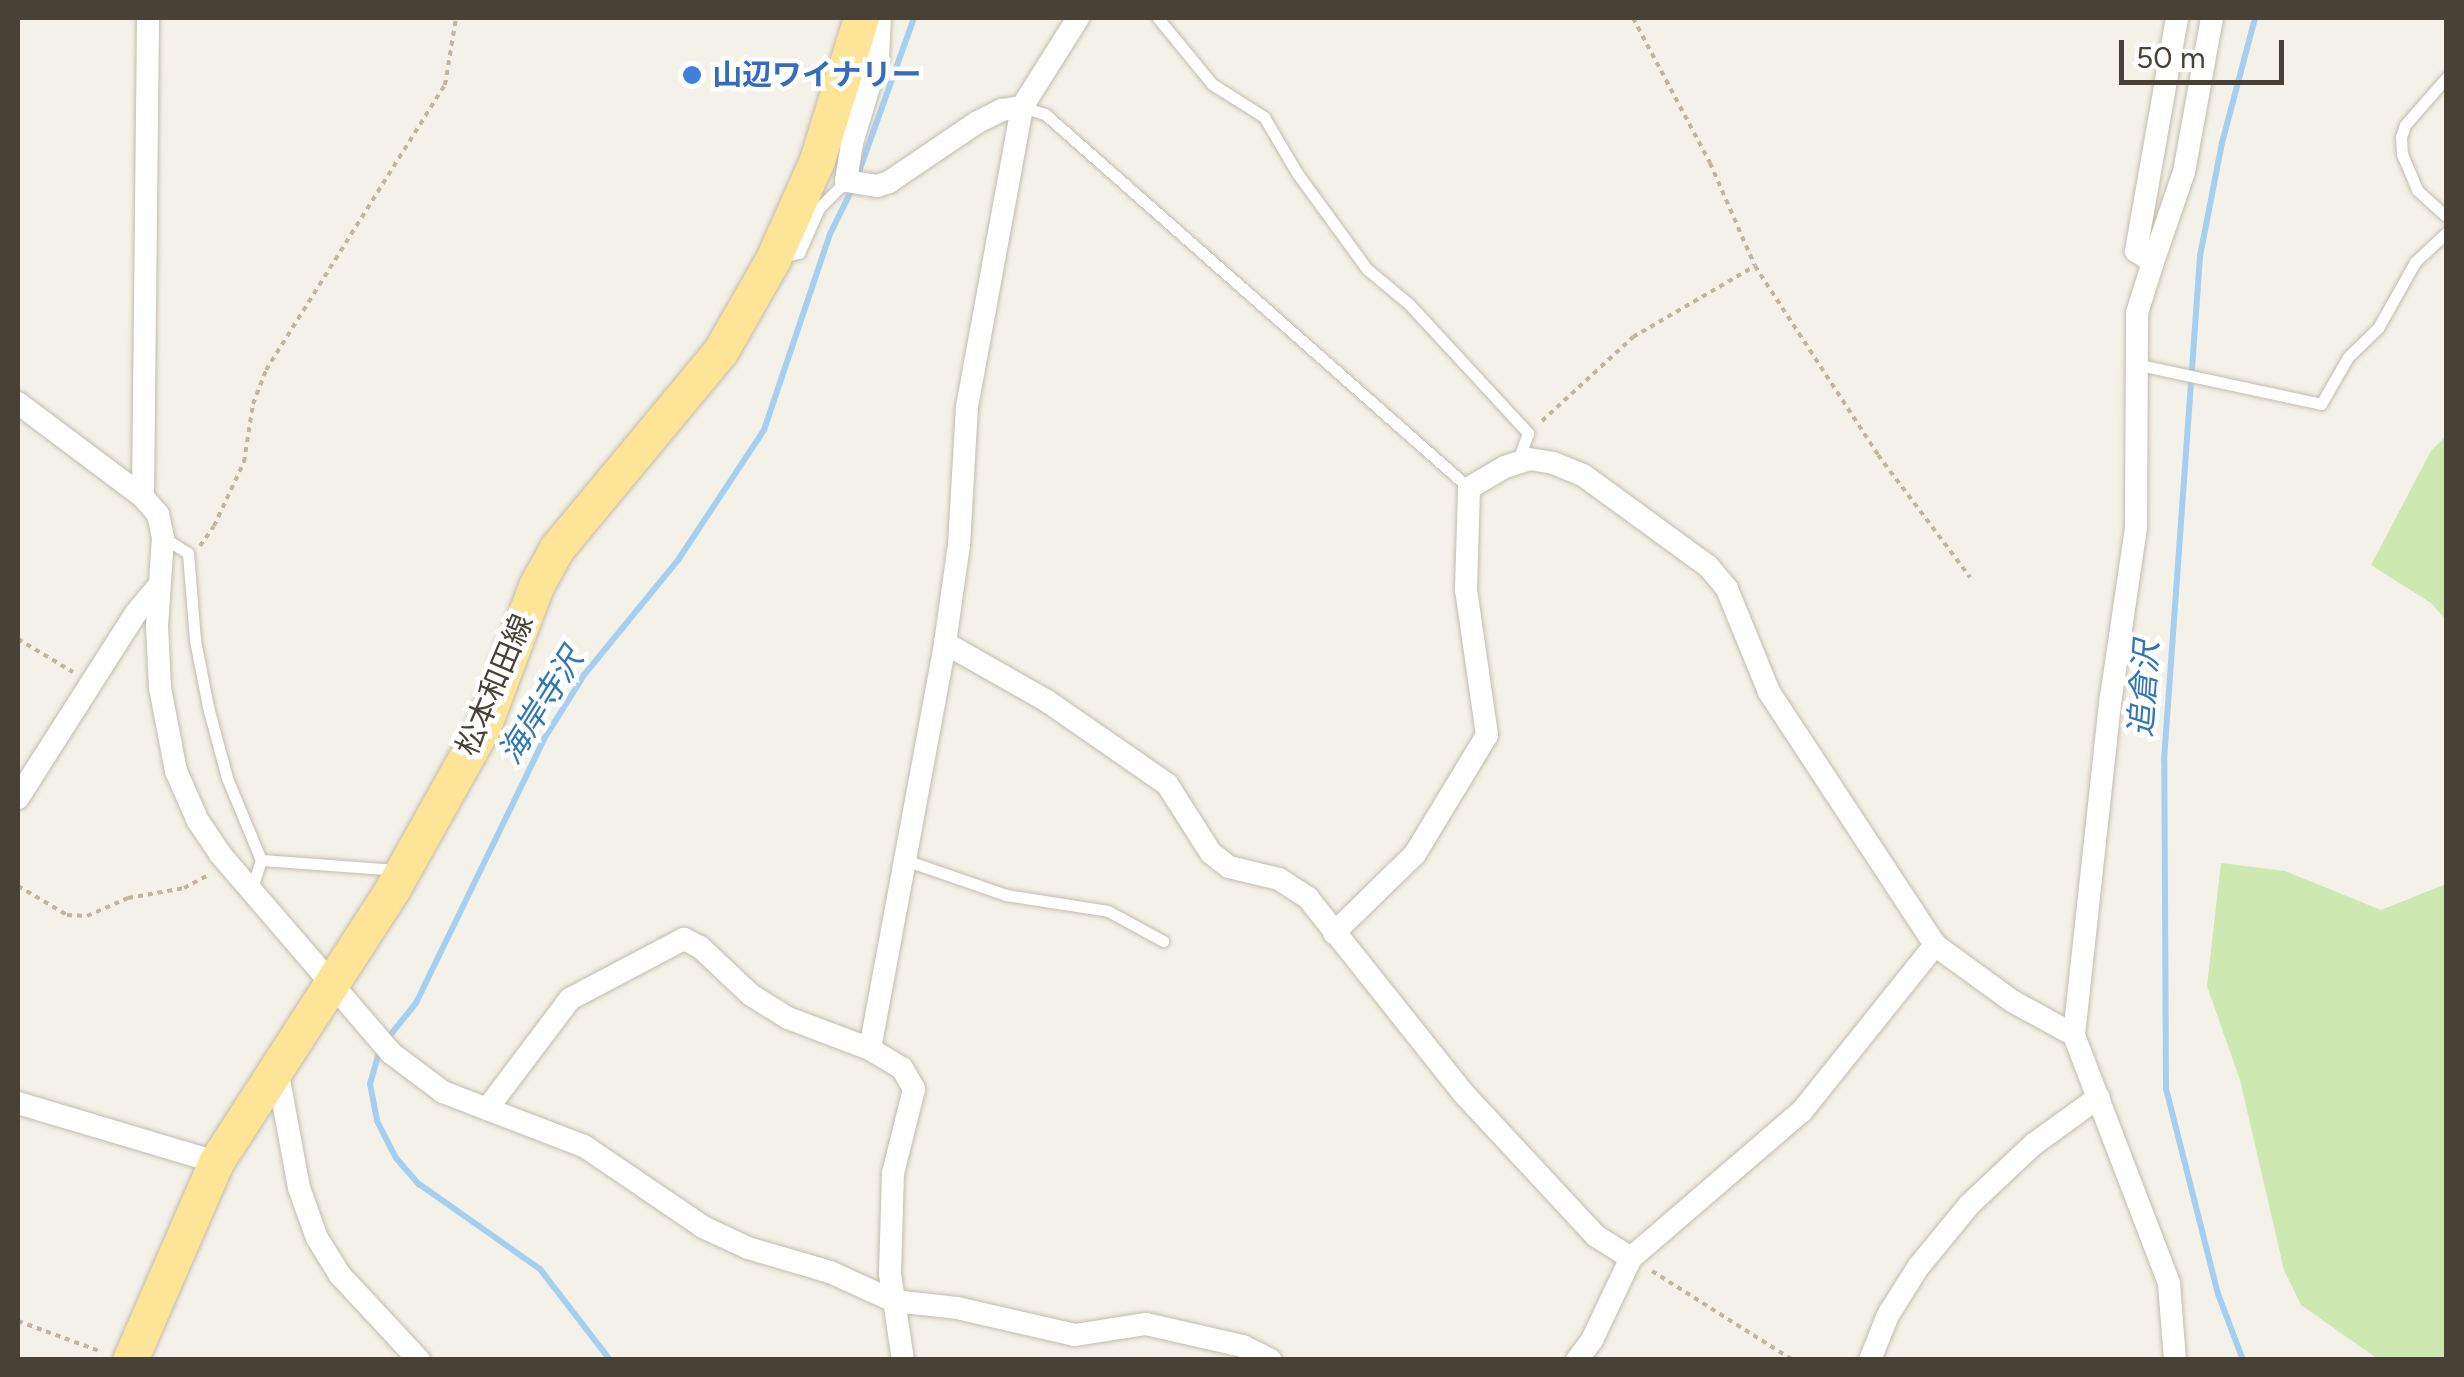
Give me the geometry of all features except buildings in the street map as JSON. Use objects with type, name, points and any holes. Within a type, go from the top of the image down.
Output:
[{"type":"main road","name":"松本和田線","points":[[117,1356],[216,1162],[403,870],[483,727],[536,586],[557,548],[720,352],[774,259],[817,160],[861,18]]},
{"type":"street","points":[[143,497],[148,18]]},
{"type":"street","points":[[880,18],[878,57],[852,143],[846,181],[877,186],[888,182],[976,123],[1002,110],[1022,106]]},
{"type":"street","points":[[870,1050],[945,643],[959,546],[967,407],[1022,106],[1078,18]]},
{"type":"street","points":[[2153,262],[2136,251],[2176,18]]},
{"type":"street","points":[[2175,1360],[2168,1283],[2074,1034],[2111,697],[2136,527],[2137,313],[2184,172],[2212,18]]},
{"type":"street","points":[[18,403],[143,497],[158,514],[163,538],[159,586],[160,688],[176,771],[198,822],[392,1053],[443,1092],[584,1146],[718,1234],[830,1272],[894,1301],[956,1308],[1076,1336],[1146,1324],[1242,1346],[1271,1360]]},
{"type":"street","points":[[1334,933],[1415,854],[1487,735],[1466,590],[1469,488],[1517,463],[1553,463],[1583,476],[1708,566],[1727,588],[1769,692],[1935,945],[2012,1001],[2074,1034]]},
{"type":"street","points":[[18,798],[90,682],[159,586]]},
{"type":"street","points":[[945,643],[1046,701],[1167,784],[1212,853],[1229,867],[1279,879],[1308,898],[1464,1094],[1596,1236],[1632,1258]]},
{"type":"street","points":[[487,1109],[570,999],[684,939],[700,947],[751,994],[788,1018],[870,1050],[902,1068],[914,1089],[893,1173],[890,1274],[903,1360]]},
{"type":"street","points":[[1577,1360],[1592,1340],[1632,1258],[1802,1110],[1935,945]]},
{"type":"street","points":[[277,1068],[299,1188],[318,1238],[340,1275],[419,1360]]},
{"type":"street","points":[[1870,1360],[1888,1315],[1919,1266],[1970,1204],[2034,1144],[2099,1097]]},
{"type":"street","points":[[18,1103],[216,1162]]},
{"type":"lane","points":[[1158,18],[1212,84],[1264,117],[1297,173],[1367,269],[1409,304],[1528,433],[1517,463]]},
{"type":"lane","points":[[2446,78],[2405,125],[2402,137],[2402,154],[2417,190],[2446,216]]},
{"type":"lane","points":[[1022,106],[1045,114],[1469,488]]},
{"type":"lane","points":[[774,259],[799,253],[820,208],[846,181]]},
{"type":"lane","points":[[2135,364],[2321,404],[2348,357],[2378,328],[2414,262],[2446,232]]},
{"type":"lane","points":[[163,538],[188,553],[194,640],[208,707],[227,778],[262,860],[252,888]]},
{"type":"lane","points":[[262,860],[403,870]]},
{"type":"lane","points":[[905,860],[1006,895],[1108,911],[1163,941]]},
{"type":"path","points":[[188,553],[214,526],[244,462],[253,404],[266,370],[440,95],[456,18]]},
{"type":"path","points":[[1633,18],[1710,163],[1755,266],[1878,455],[1970,577]]},
{"type":"path","points":[[1528,433],[1633,336],[1755,266]]},
{"type":"path","points":[[18,639],[90,682]]},
{"type":"path","points":[[18,886],[67,915],[88,916],[128,898],[184,888],[230,864]]},
{"type":"path","points":[[1632,1258],[1793,1360]]},
{"type":"path","points":[[18,1321],[117,1356]]},
{"type":"green space","points":[[2446,436],[2446,620],[2431,603],[2371,565],[2431,451]]},
{"type":"green space","points":[[2221,863],[2285,871],[2381,910],[2446,884],[2446,1359],[2378,1359],[2301,1305],[2284,1270],[2240,1080],[2207,986]]},
{"type":"waterway","name":"海岸寺沢","points":[[857,177],[914,18]]},
{"type":"waterway","name":"追倉沢","points":[[2243,1360],[2218,1294],[2166,1089],[2164,760],[2200,256],[2222,143],[2255,18]]},
{"type":"waterway","name":"海岸寺沢","points":[[387,1039],[416,1003],[544,739],[584,675],[678,560],[764,430],[830,234],[852,189]]},
{"type":"waterway","name":"海岸寺沢","points":[[380,1049],[370,1084],[377,1121],[396,1158],[419,1184],[540,1269],[610,1360]]},
{"type":"place","name":"山辺ワイナリー","points":[[692,75]]}]
